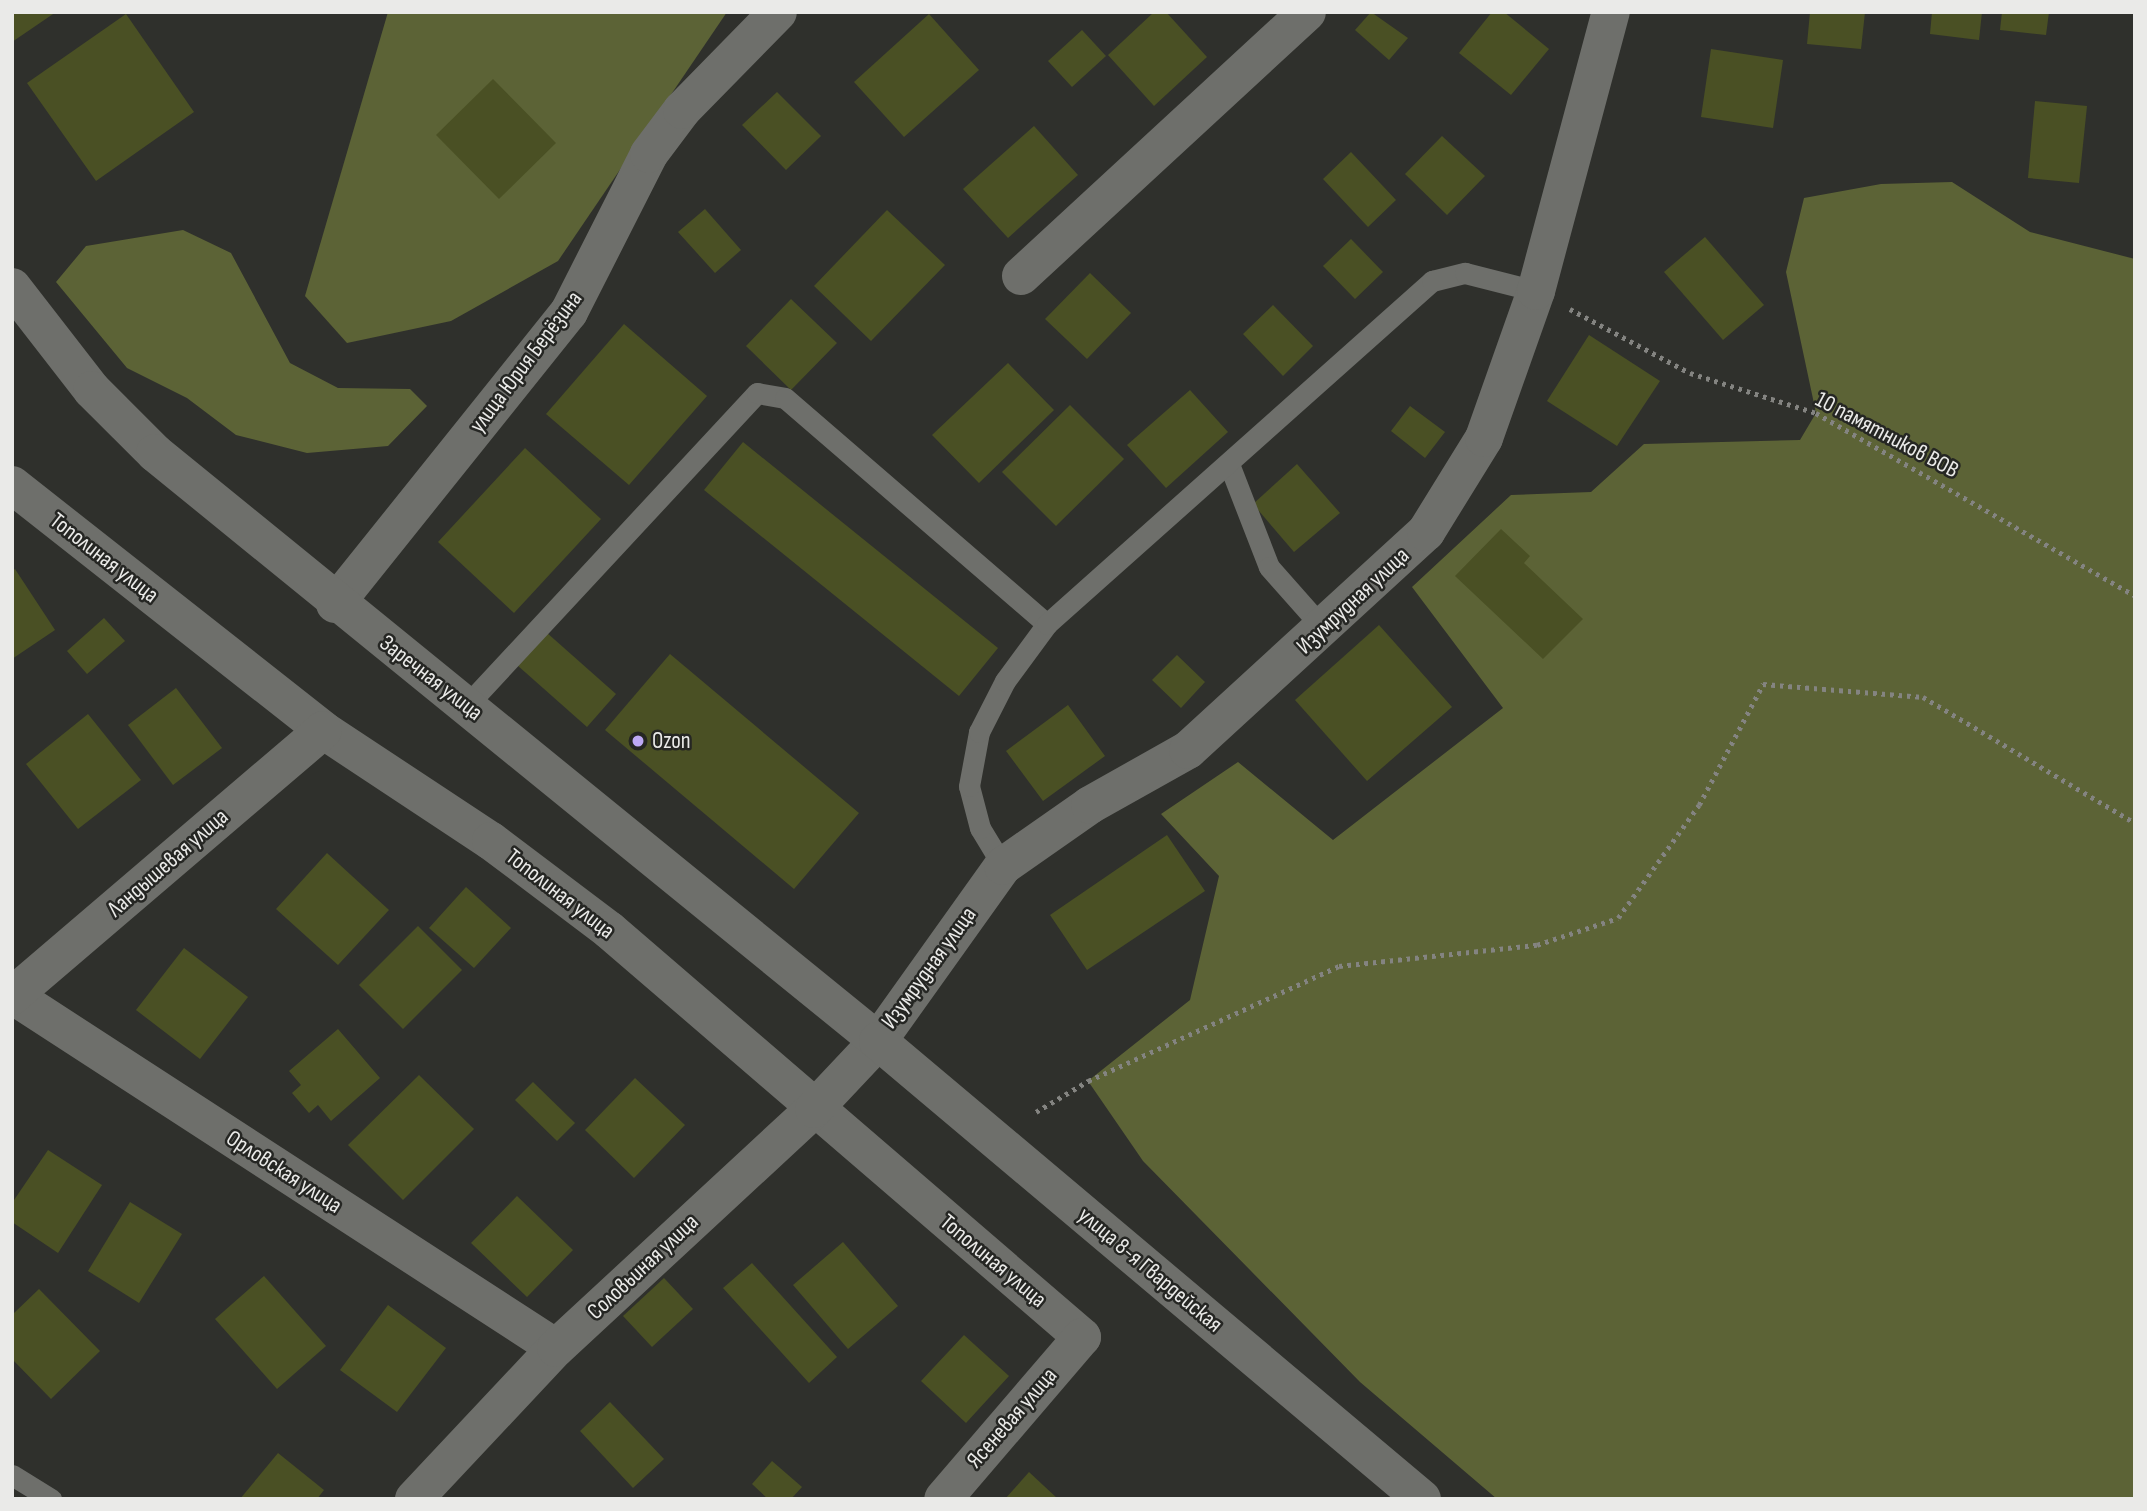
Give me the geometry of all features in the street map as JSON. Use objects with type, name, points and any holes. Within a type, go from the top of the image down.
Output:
[{"type":"street","name":"улица Юрия Берёзина","points":[[335,604],[569,312],[649,154],[682,110],[778,12]]},
{"type":"street","points":[[1021,276],[1307,12]]},
{"type":"street","name":"Изумрудная улица","points":[[878,1041],[1003,866],[1090,805],[1188,750],[1426,532],[1457,489],[1484,438],[1536,291],[1611,12]]},
{"type":"street","name":"Заречная улица","points":[[12,287],[92,390],[137,435],[335,604],[467,705],[878,1041]]},
{"type":"street","name":"Тополиная улица","points":[[12,485],[323,730],[491,841],[609,930],[1082,1337]]},
{"type":"street","name":"Ландышевая улица","points":[[12,995],[323,730]]},
{"type":"street","name":"Орловская улица","points":[[12,995],[556,1348]]},
{"type":"street","name":"Соловьиная улица","points":[[414,1499],[556,1348],[814,1109],[878,1041]]},
{"type":"street","name":"улица 8-я Гвардейская","points":[[878,1041],[1422,1499]]},
{"type":"street","name":"Ясеневая улица","points":[[943,1499],[1082,1337]]},
{"type":"lane","points":[[1003,866],[980,828],[969,786],[979,732],[1005,681],[1047,624],[1432,281],[1465,273],[1536,291]]},
{"type":"lane","points":[[467,705],[757,393],[785,398],[1047,624]]},
{"type":"lane","points":[[1229,464],[1269,567],[1323,628]]},
{"type":"lane","points":[[12,1475],[51,1499]]},
{"type":"path","name":"10 памятников ВОВ","points":[[1536,291],[1690,373],[1816,413],[2135,596]]},
{"type":"path","points":[[1036,1112],[1088,1081],[1339,966],[1537,944],[1618,918],[1699,805],[1763,684],[1923,697],[2135,823]]},
{"type":"green space","points":[[388,12],[727,12],[558,261],[451,321],[347,343],[305,296]]},
{"type":"green space","points":[[1952,182],[2030,232],[2135,259],[2135,1499],[1497,1499],[1360,1382],[1143,1161],[1088,1081],[1190,1000],[1219,876],[1161,814],[1238,762],[1333,840],[1503,708],[1412,587],[1511,495],[1591,492],[1644,444],[1800,440],[1816,413],[1786,272],[1804,198],[1881,184]]},
{"type":"green space","points":[[183,230],[231,253],[290,363],[338,388],[410,389],[427,406],[388,446],[307,453],[236,435],[187,398],[127,368],[56,282],[86,246]]},
{"type":"building","points":[[12,12],[56,12],[12,42]]},
{"type":"building","points":[[1154,12],[1166,12],[1207,57],[1154,106],[1108,55]]},
{"type":"building","points":[[1371,12],[1408,38],[1389,60],[1355,30]]},
{"type":"building","points":[[1492,12],[1504,12],[1549,49],[1511,95],[1459,53]]},
{"type":"building","points":[[1810,12],[1865,12],[1861,49],[1807,44]]},
{"type":"building","points":[[1932,12],[1982,12],[1979,40],[1930,34]]},
{"type":"building","points":[[2002,12],[2049,12],[2046,35],[2000,30]]},
{"type":"building","points":[[126,14],[194,112],[96,181],[27,83]]},
{"type":"building","points":[[929,14],[979,70],[904,137],[854,82]]},
{"type":"building","points":[[1082,30],[1106,56],[1072,87],[1048,61]]},
{"type":"building","points":[[1711,49],[1783,60],[1773,128],[1701,117]]},
{"type":"building","points":[[493,79],[556,143],[499,199],[436,135]]},
{"type":"building","points":[[777,92],[821,136],[786,170],[742,125]]},
{"type":"building","points":[[2035,101],[2087,106],[2079,183],[2028,178]]},
{"type":"building","points":[[1034,126],[1078,175],[1008,238],[963,189]]},
{"type":"building","points":[[1442,136],[1485,176],[1447,215],[1405,174]]},
{"type":"building","points":[[1351,152],[1396,200],[1368,227],[1323,179]]},
{"type":"building","points":[[705,209],[741,250],[715,273],[678,232]]},
{"type":"building","points":[[887,210],[945,265],[871,341],[814,286]]},
{"type":"building","points":[[1705,237],[1764,305],[1723,340],[1664,272]]},
{"type":"building","points":[[1351,239],[1383,272],[1355,299],[1323,266]]},
{"type":"building","points":[[1090,273],[1131,313],[1087,359],[1045,319]]},
{"type":"building","points":[[791,299],[837,343],[791,390],[746,346]]},
{"type":"building","points":[[1273,305],[1313,346],[1283,376],[1243,334]]},
{"type":"building","points":[[624,324],[707,396],[629,485],[546,414]]},
{"type":"building","points":[[1589,335],[1660,381],[1617,446],[1547,401]]},
{"type":"building","points":[[1008,363],[1054,410],[979,483],[932,435]]},
{"type":"building","points":[[1190,390],[1228,432],[1166,488],[1127,445]]},
{"type":"building","points":[[1070,405],[1124,459],[1056,526],[1002,472]]},
{"type":"building","points":[[1410,406],[1445,432],[1425,458],[1391,431]]},
{"type":"building","points":[[743,442],[998,648],[959,696],[704,490]]},
{"type":"building","points":[[525,448],[601,519],[514,613],[438,542]]},
{"type":"building","points":[[1297,464],[1340,513],[1294,552],[1253,504]]},
{"type":"building","points":[[1501,529],[1530,556],[1524,563],[1583,619],[1543,659],[1455,576]]},
{"type":"building","points":[[15,569],[55,630],[12,659],[12,571]]},
{"type":"building","points":[[104,618],[125,641],[87,674],[67,651]]},
{"type":"building","points":[[1379,625],[1452,707],[1367,781],[1295,700]]},
{"type":"building","points":[[546,632],[616,694],[587,727],[517,665]]},
{"type":"building","points":[[670,654],[859,813],[794,889],[605,730]]},
{"type":"building","points":[[1177,655],[1205,682],[1181,708],[1152,680]]},
{"type":"building","points":[[176,688],[222,748],[173,785],[128,725]]},
{"type":"building","points":[[1068,705],[1105,756],[1043,801],[1006,751]]},
{"type":"building","points":[[88,714],[141,780],[78,829],[26,764]]},
{"type":"building","points":[[1167,835],[1205,891],[1087,970],[1050,915]]},
{"type":"building","points":[[327,853],[389,910],[338,965],[276,909]]},
{"type":"building","points":[[466,887],[511,928],[474,968],[429,928]]},
{"type":"building","points":[[418,926],[462,970],[403,1029],[359,985]]},
{"type":"building","points":[[184,948],[248,997],[200,1059],[136,1010]]},
{"type":"building","points":[[338,1029],[380,1078],[331,1121],[318,1105],[309,1113],[292,1093],[301,1085],[289,1071]]},
{"type":"building","points":[[419,1075],[474,1129],[403,1200],[348,1145]]},
{"type":"building","points":[[635,1078],[685,1125],[634,1178],[585,1130]]},
{"type":"building","points":[[533,1082],[575,1123],[557,1141],[515,1100]]},
{"type":"building","points":[[48,1150],[102,1185],[58,1253],[12,1222],[12,1203]]},
{"type":"building","points":[[517,1196],[573,1250],[527,1297],[471,1243]]},
{"type":"building","points":[[130,1202],[182,1234],[139,1303],[88,1271]]},
{"type":"building","points":[[843,1242],[898,1306],[848,1349],[793,1285]]},
{"type":"building","points":[[752,1263],[837,1357],[809,1383],[723,1288]]},
{"type":"building","points":[[264,1276],[326,1346],[277,1389],[215,1319]]},
{"type":"building","points":[[664,1278],[693,1309],[652,1347],[623,1316]]},
{"type":"building","points":[[39,1289],[100,1351],[51,1399],[12,1359],[12,1315]]},
{"type":"building","points":[[388,1305],[446,1348],[397,1412],[340,1370]]},
{"type":"building","points":[[964,1335],[1009,1376],[966,1423],[921,1381]]},
{"type":"building","points":[[610,1402],[664,1459],[633,1488],[580,1431]]},
{"type":"building","points":[[278,1453],[324,1490],[317,1499],[240,1499]]},
{"type":"building","points":[[772,1461],[802,1487],[791,1499],[768,1499],[752,1484]]},
{"type":"building","points":[[1029,1472],[1058,1499],[1005,1499]]},
{"type":"place","name":"Ozon","points":[[638,741]]}]
